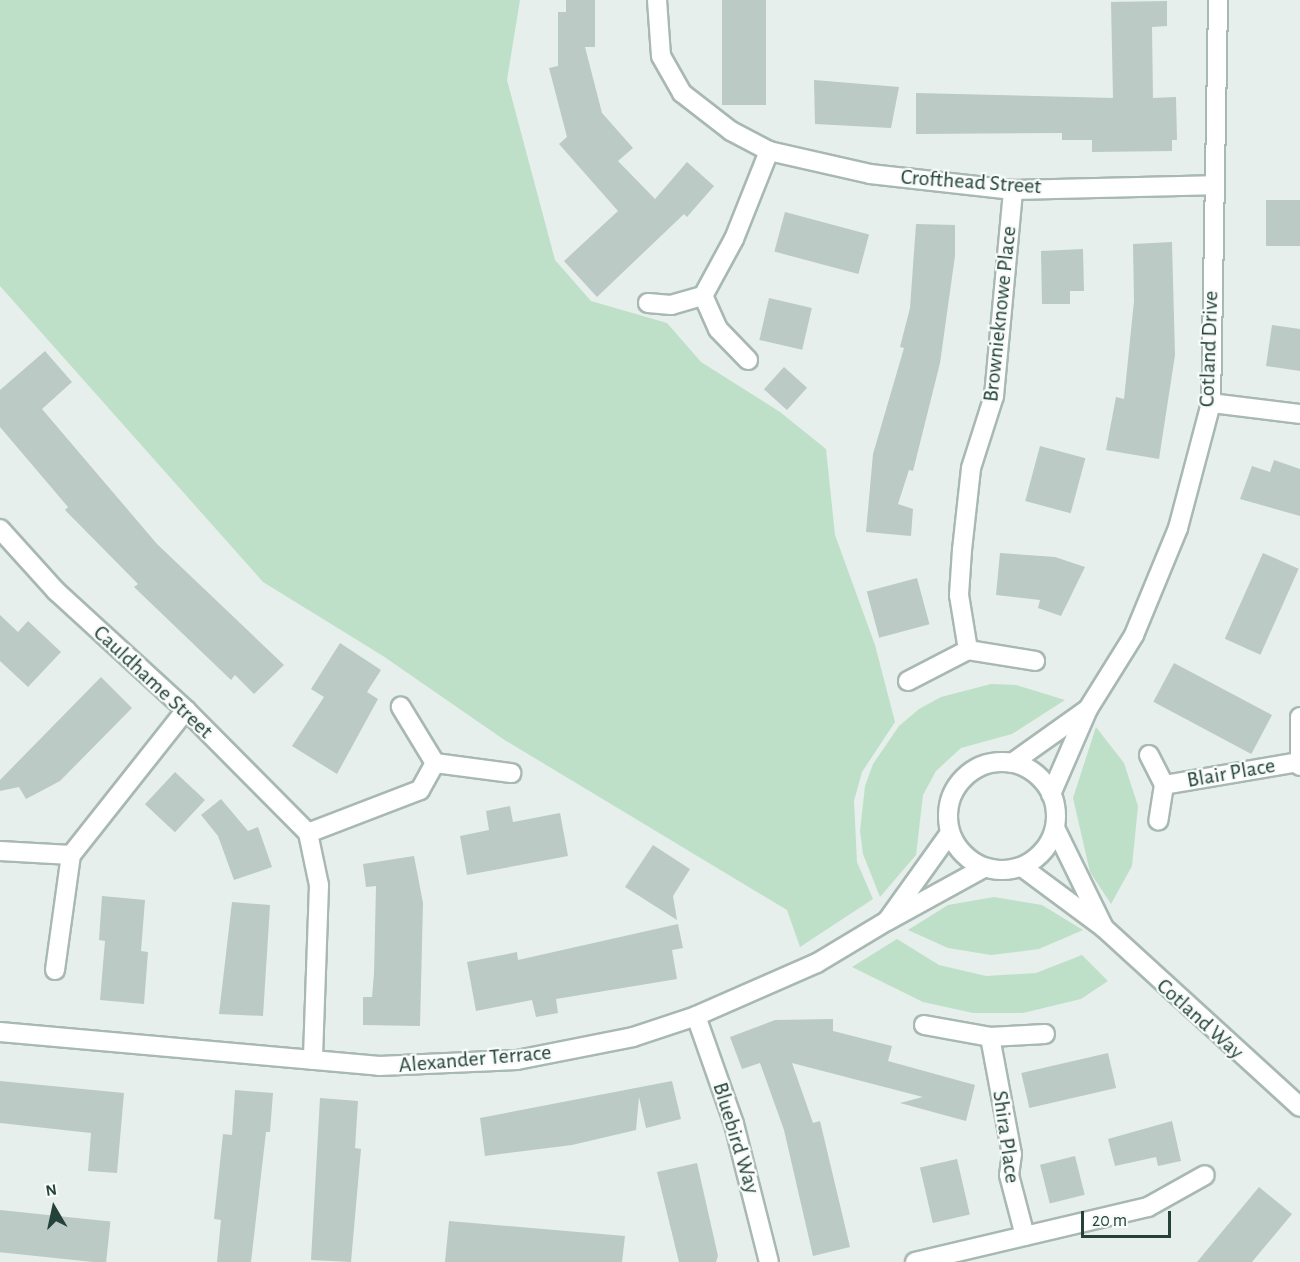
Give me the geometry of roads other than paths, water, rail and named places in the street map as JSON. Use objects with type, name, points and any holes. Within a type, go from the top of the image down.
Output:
[{"type":"street","name":"Crofthead Street","points":[[657,0],[661,56],[682,93],[731,131],[769,151],[870,174],[1013,190],[1212,185]]},
{"type":"street","name":"Cotland Drive","points":[[1051,794],[1088,709],[1134,635],[1178,528],[1210,403],[1212,185],[1218,0]]},
{"type":"street","points":[[648,303],[671,305],[703,296],[734,239],[769,151]]},
{"type":"street","name":"Brownieknowe Place","points":[[968,650],[959,595],[962,550],[971,468],[994,396],[1013,190]]},
{"type":"street","points":[[703,296],[718,328],[747,360]]},
{"type":"street","points":[[1210,403],[1300,414]]},
{"type":"street","name":"Cauldhame Street","points":[[0,529],[56,591],[186,710],[309,833]]},
{"type":"street","points":[[908,681],[968,650],[1035,661]]},
{"type":"street","points":[[401,707],[435,763]]},
{"type":"street","name":"Cotland Drive","points":[[1012,763],[1088,709]]},
{"type":"street","points":[[55,970],[71,855],[186,710]]},
{"type":"street","name":"Blair Place","points":[[1164,785],[1299,764],[1300,717]]},
{"type":"street","name":"Blair Place","points":[[1149,755],[1164,785],[1158,821]]},
{"type":"street","points":[[435,763],[511,773]]},
{"type":"street","points":[[313,1060],[319,885],[309,833],[420,790],[435,763]]},
{"type":"street","points":[[887,921],[984,868],[1022,867],[1037,857],[1055,828],[1051,794],[1028,769],[1012,763],[980,766],[956,787],[949,801],[950,833],[969,860],[984,868]]},
{"type":"street","name":"Cotland Way","points":[[1055,828],[1104,928]]},
{"type":"street","points":[[887,921],[950,833]]},
{"type":"street","points":[[0,851],[71,855]]},
{"type":"street","name":"Cotland Way","points":[[1022,867],[1104,928],[1300,1107]]},
{"type":"street","name":"Alexander Terrace","points":[[0,1032],[380,1066],[517,1060],[633,1037],[696,1016],[807,967],[887,921]]},
{"type":"street","name":"Bluebird Way","points":[[696,1016],[734,1124],[769,1262]]},
{"type":"street","points":[[924,1025],[990,1037],[1045,1034]]},
{"type":"street","name":"Shira Place","points":[[990,1037],[1012,1154],[1009,1175],[1025,1236]]},
{"type":"street","points":[[915,1262],[1148,1207],[1205,1174]]}]
